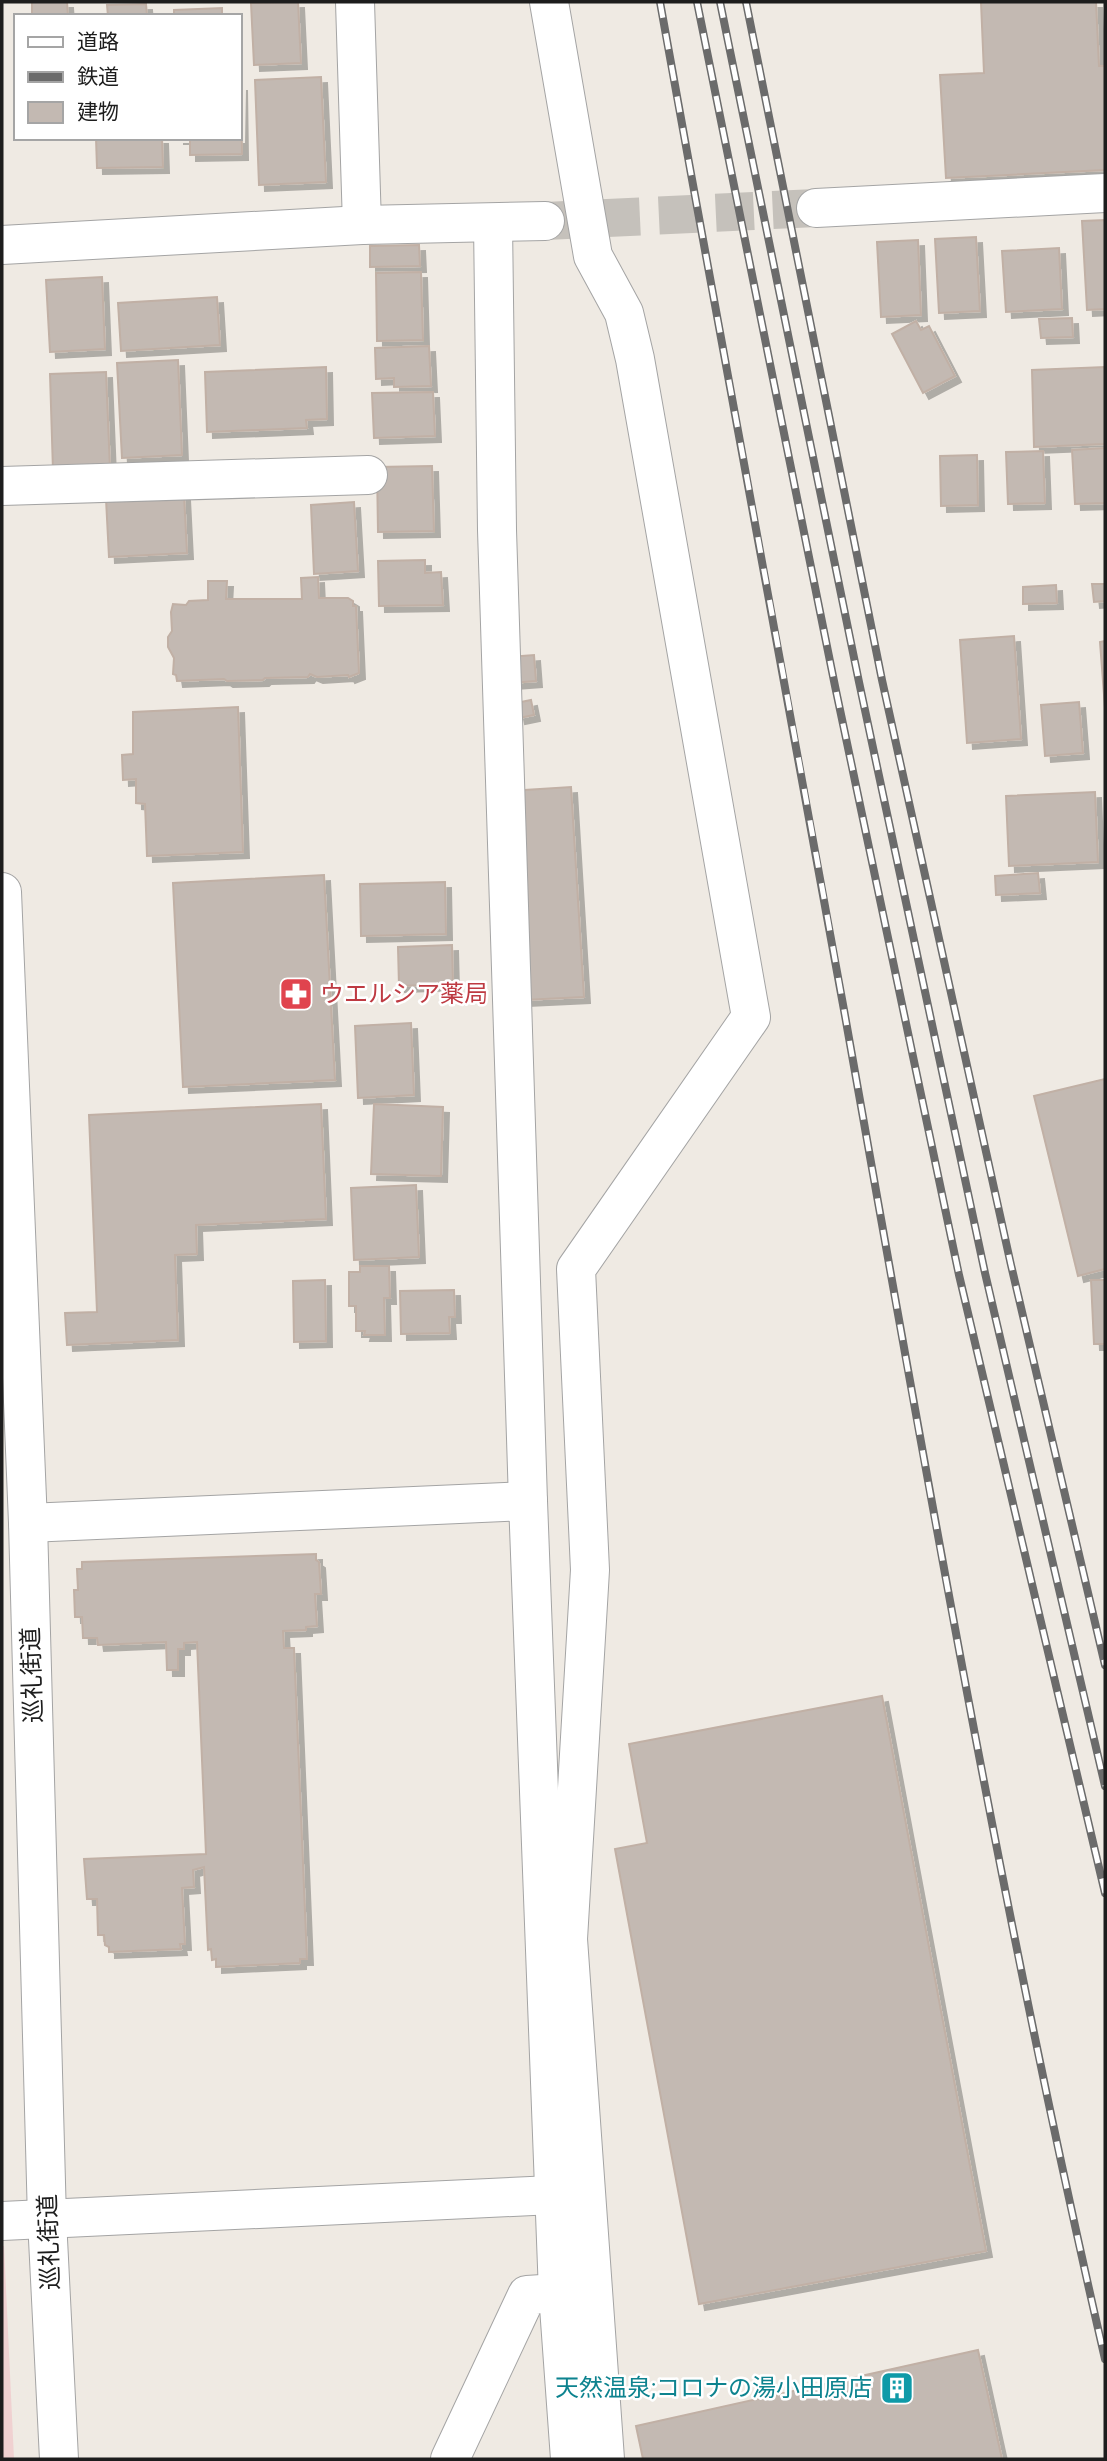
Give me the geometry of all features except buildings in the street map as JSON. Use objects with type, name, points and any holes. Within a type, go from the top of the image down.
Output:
[{"type":"street","points":[[355,2],[362,225]]},
{"type":"street","points":[[550,2],[593,256],[624,313],[635,359],[751,1017],[576,1269],[590,1570],[568,1939],[605,2459]]},
{"type":"street","points":[[816,208],[1105,193]]},
{"type":"street","points":[[2,245],[362,225],[545,221]]},
{"type":"street","points":[[493,223],[497,543],[528,1501],[553,2195],[570,2459]]},
{"type":"street","points":[[2,486],[368,475]]},
{"type":"street","name":"巡礼街道","points":[[2,892],[3,968],[28,1523],[47,2219],[59,2459]]},
{"type":"street","points":[[28,1523],[528,1501]]},
{"type":"street","points":[[2,2221],[553,2195]]},
{"type":"street","points":[[450,2459],[527,2295],[558,2293]]},
{"type":"shaded area","points":[[4,2246],[14,2459],[2,2459]]},
{"type":"tunnel","points":[[545,221],[816,208]]},
{"type":"railway","points":[[660,2],[966,1686],[1032,2023],[1105,2359]]},
{"type":"railway","points":[[697,2],[835,686],[959,1275],[1105,1893]]},
{"type":"railway","points":[[720,2],[859,682],[985,1273],[1105,1786]]},
{"type":"railway","points":[[746,2],[882,680],[1011,1265],[1105,1665]]},
{"type":"place","name":"ウエルシア薬局","points":[[296,994]]},
{"type":"place","name":"天然温泉;コロナの湯小田原店","points":[[897,2388]]}]
